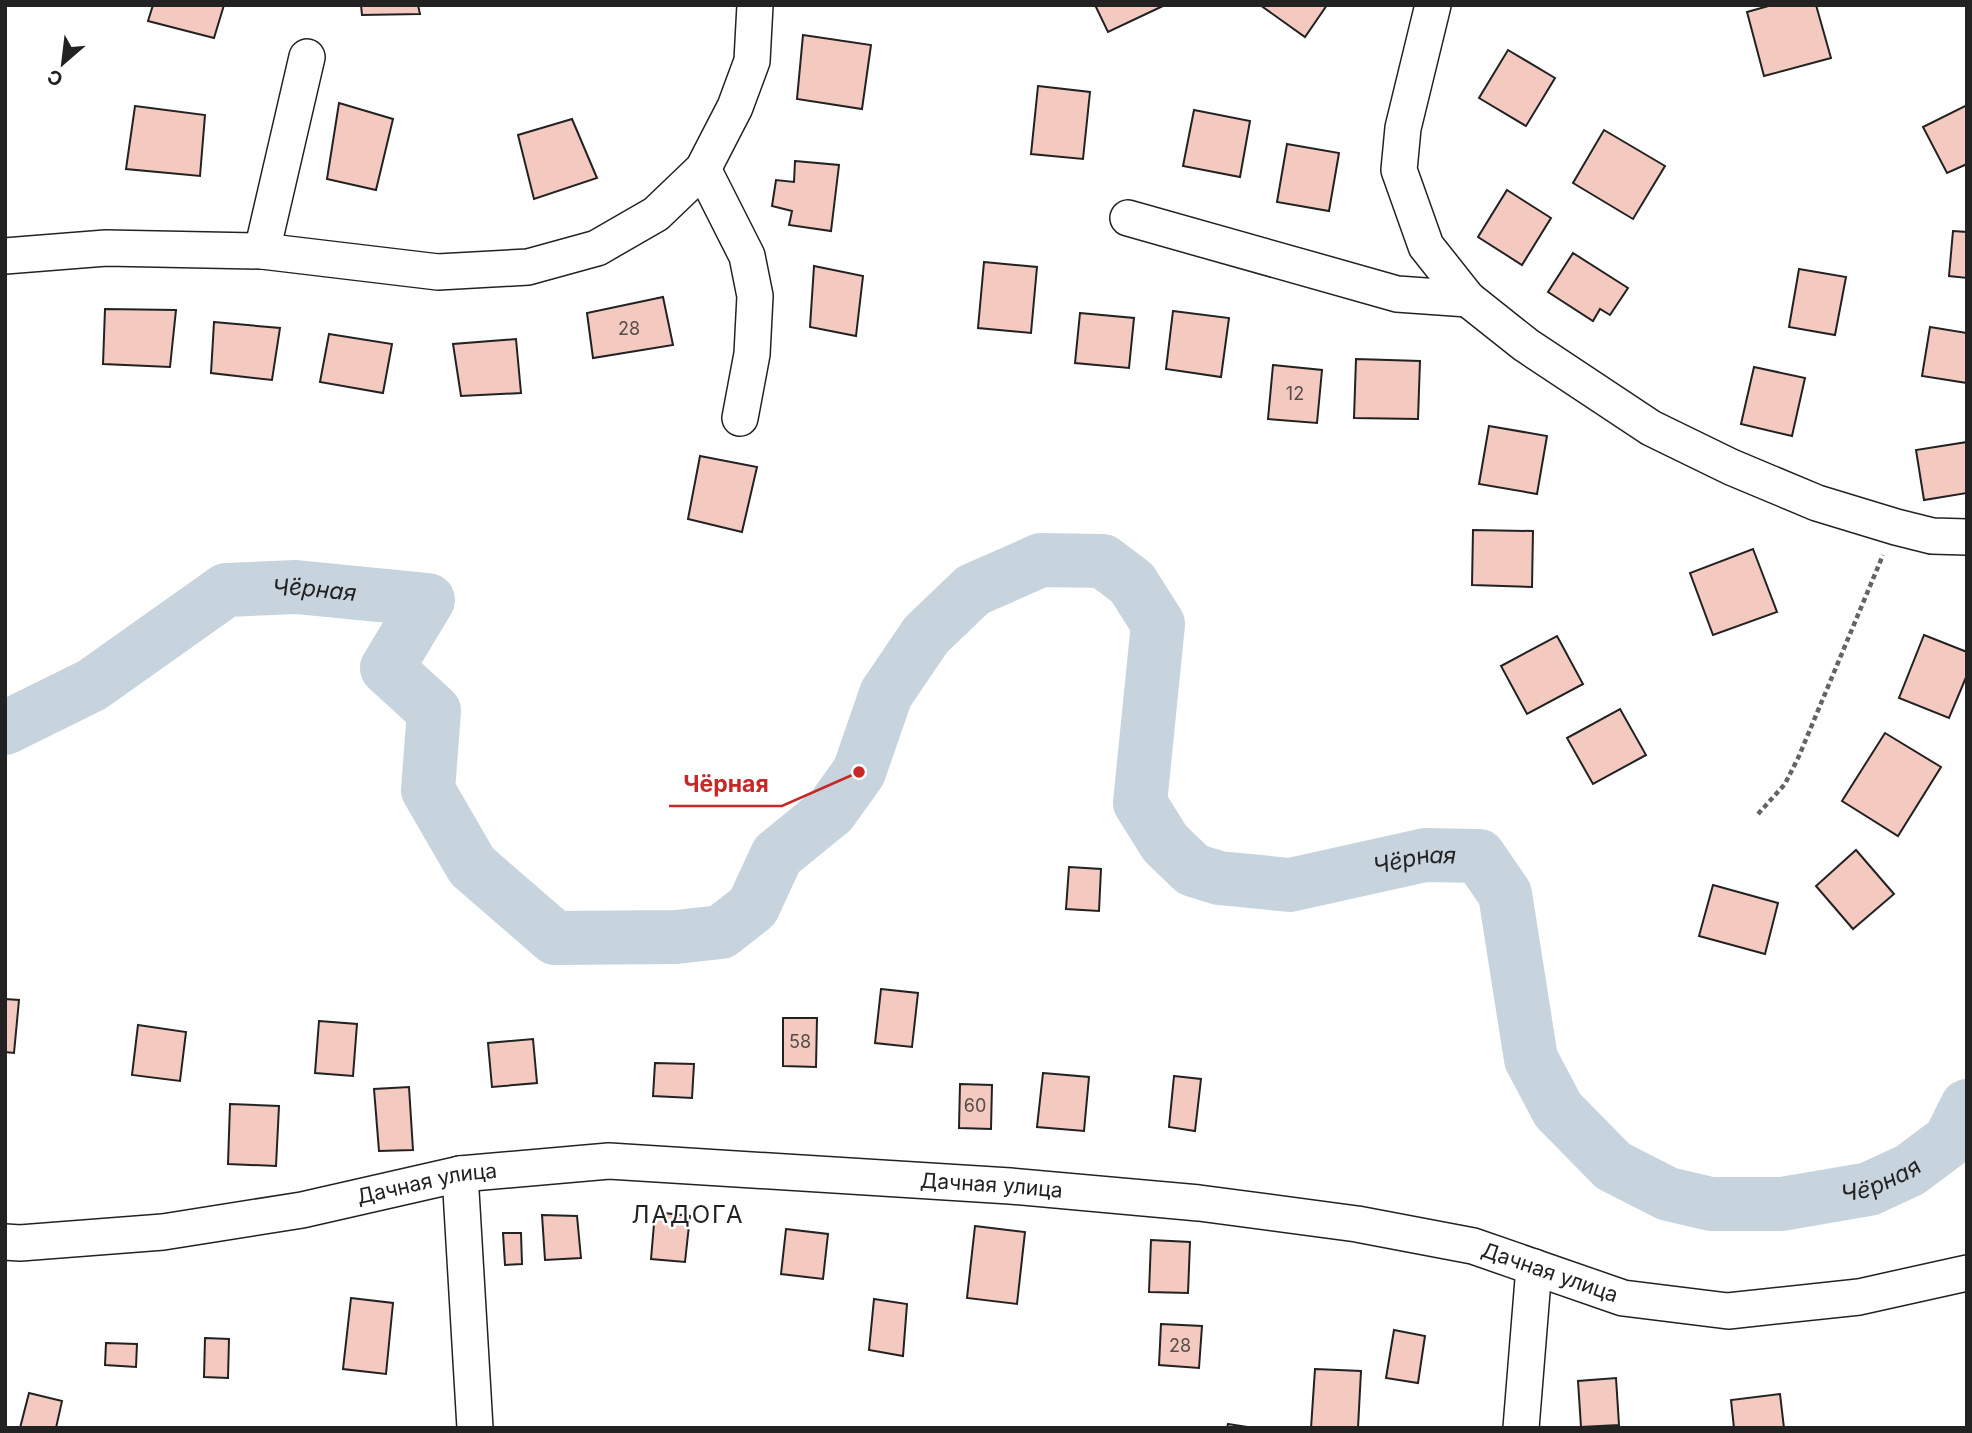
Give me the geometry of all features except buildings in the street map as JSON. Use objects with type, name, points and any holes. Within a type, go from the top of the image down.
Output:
[{"type":"street","points":[[5,256],[106,248],[262,251],[438,272],[528,267],[597,248],[656,214],[703,169],[735,107],[752,61],[755,5]]},
{"type":"street","points":[[1433,5],[1403,128],[1399,170],[1426,246],[1468,299],[1526,345],[1651,428],[1731,467],[1817,503],[1895,527],[1932,536],[1967,537]]},
{"type":"street","points":[[262,251],[307,57]]},
{"type":"street","points":[[703,169],[747,257],[755,296],[752,354],[740,418]]},
{"type":"street","points":[[1128,218],[1396,294],[1468,299]]},
{"type":"street","name":"Дачная улица","points":[[5,1242],[176,1230],[302,1210],[460,1174],[609,1161],[1010,1186],[1199,1203],[1357,1224],[1473,1246],[1623,1298],[1728,1311],[1859,1297],[1967,1273]]},
{"type":"street","points":[[460,1174],[475,1428]]},
{"type":"street","points":[[1521,1428],[1534,1267]]},
{"type":"path","points":[[1758,814],[1785,783],[1799,756],[1895,527]]},
{"type":"waterway","name":"Чёрная","points":[[5,728],[92,685],[226,590],[296,587],[428,600],[387,668],[434,711],[428,790],[472,866],[555,938],[676,937],[721,932],[753,907],[777,855],[831,811],[859,772],[886,694],[926,635],[973,590],[1041,560],[1103,561],[1132,583],[1158,624],[1140,803],[1165,843],[1193,870],[1219,878],[1290,885],[1425,855],[1479,856],[1505,894],[1531,1059],[1558,1110],[1613,1166],[1668,1194],[1711,1204],[1782,1204],[1869,1189],[1910,1170],[1950,1140],[1967,1106]]},
{"type":"place","name":"Чёрная","points":[[859,772]]},
{"type":"district","name":"ЛАДОГА","points":[[688,1215]]}]
